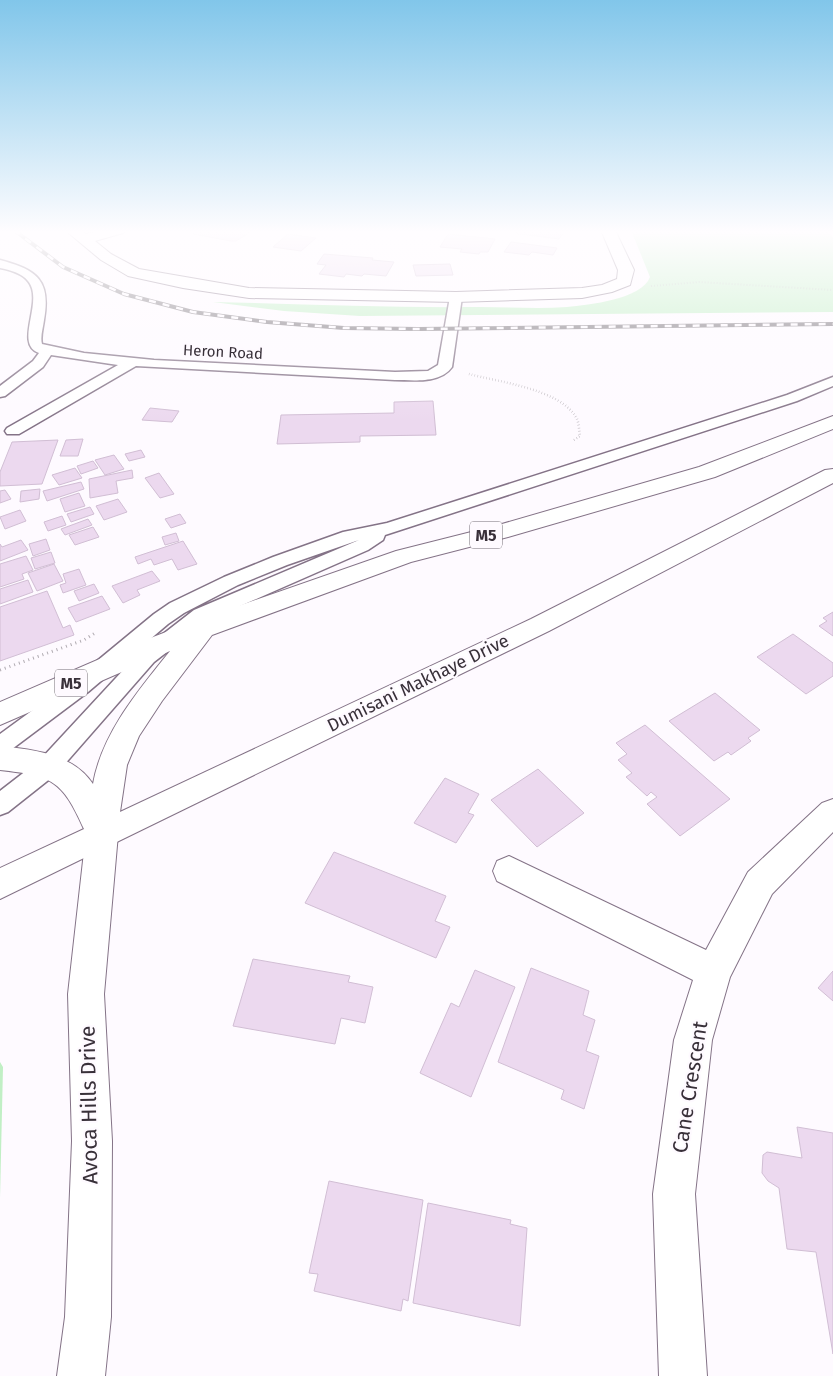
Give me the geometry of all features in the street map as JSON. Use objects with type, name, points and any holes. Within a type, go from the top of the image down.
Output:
[{"type":"main road","points":[[312,294],[456,297],[544,294]]},
{"type":"main road","name":"M5","points":[[0,714],[204,627],[404,556],[500,532],[706,472],[833,422]]},
{"type":"main road","name":"Dumisani Makhaye Drive","points":[[0,884],[540,625],[833,475]]},
{"type":"main road","name":"Avoca Hills Drive","points":[[81,1376],[88,1317],[92,1141],[86,994],[102,834],[112,765],[122,741],[136,716],[204,627]]},
{"type":"main road","points":[[0,758],[22,760],[48,767],[68,776],[102,834]]},
{"type":"main road","name":"Cane Crescent","points":[[683,1376],[674,1194],[693,1040],[713,972],[760,883],[833,812]]},
{"type":"main road","points":[[509,871],[713,972]]},
{"type":"lane","points":[[0,393],[24,377],[38,364],[47,351],[36,346],[34,341],[41,300],[39,294]]},
{"type":"lane","name":"Heron Road","points":[[47,351],[133,362],[385,376],[434,373],[441,371],[444,367],[456,297]]},
{"type":"lane","points":[[12,431],[133,362]]},
{"type":"lane","points":[[0,746],[102,669],[176,608],[223,584],[349,536],[390,528],[792,398],[833,381]]},
{"type":"lane","points":[[0,804],[48,767],[138,666],[201,615],[362,546],[390,528]]},
{"type":"green space","points":[[630,294],[833,294],[833,312],[360,316],[284,311],[213,302],[534,308],[588,305]]},
{"type":"green space","points":[[0,1062],[3,1067],[0,1198]]},
{"type":"building","points":[[433,401],[436,435],[360,436],[360,442],[277,444],[281,415],[394,413],[394,402]]},
{"type":"building","points":[[150,408],[179,411],[172,422],[142,420]]},
{"type":"building","points":[[83,439],[78,456],[60,456],[66,440]]},
{"type":"building","points":[[58,440],[42,484],[0,486],[0,472],[12,442]]},
{"type":"building","points":[[141,450],[145,457],[129,461],[125,454]]},
{"type":"building","points":[[114,455],[124,469],[105,475],[95,460]]},
{"type":"building","points":[[93,461],[98,468],[81,474],[77,466]]},
{"type":"building","points":[[75,468],[82,478],[59,485],[52,475]]},
{"type":"building","points":[[132,470],[133,478],[116,481],[118,493],[90,498],[89,479]]},
{"type":"building","points":[[159,473],[174,494],[160,498],[145,478]]},
{"type":"building","points":[[81,482],[84,489],[47,501],[43,491]]},
{"type":"building","points":[[40,489],[39,499],[20,502],[21,491]]},
{"type":"building","points":[[5,490],[11,499],[0,503],[0,491]]},
{"type":"building","points":[[79,493],[85,506],[65,512],[60,499]]},
{"type":"building","points":[[118,499],[127,512],[104,520],[96,506]]},
{"type":"building","points":[[90,507],[94,514],[71,522],[67,514]]},
{"type":"building","points":[[20,510],[26,521],[5,529],[0,517]]},
{"type":"building","points":[[180,514],[186,523],[171,528],[165,519]]},
{"type":"building","points":[[62,516],[66,525],[48,531],[44,522]]},
{"type":"building","points":[[88,519],[92,525],[65,535],[61,529]]},
{"type":"building","points":[[93,527],[99,537],[75,545],[69,535]]},
{"type":"building","points":[[176,533],[179,541],[165,545],[162,537]]},
{"type":"building","points":[[46,539],[50,550],[33,556],[29,544]]},
{"type":"building","points":[[21,540],[28,550],[0,561],[0,544],[2,547]]},
{"type":"building","points":[[183,541],[197,564],[178,570],[172,559],[154,565],[151,559],[138,564],[135,557]]},
{"type":"building","points":[[51,552],[55,563],[35,569],[31,558]]},
{"type":"building","points":[[26,556],[33,570],[22,574],[24,579],[0,587],[0,564]]},
{"type":"building","points":[[54,564],[63,581],[37,591],[28,573]]},
{"type":"building","points":[[79,569],[86,585],[63,593],[60,585],[66,583],[63,574]]},
{"type":"building","points":[[152,571],[160,581],[137,590],[140,595],[123,603],[112,586]]},
{"type":"building","points":[[28,580],[33,592],[0,604],[0,589]]},
{"type":"building","points":[[94,584],[99,593],[79,601],[74,591]]},
{"type":"building","points":[[47,591],[63,628],[70,625],[74,635],[0,661],[0,607]]},
{"type":"building","points":[[102,596],[110,609],[76,622],[68,608]]},
{"type":"building","points":[[833,612],[833,636],[819,626],[827,621],[823,618]]},
{"type":"building","points":[[793,634],[833,663],[833,676],[806,694],[757,657]]},
{"type":"building","points":[[715,693],[760,730],[748,738],[751,741],[731,755],[728,752],[714,761],[669,721]]},
{"type":"building","points":[[645,725],[730,799],[680,836],[647,804],[657,797],[651,792],[647,796],[626,777],[632,773],[618,760],[627,754],[616,743]]},
{"type":"building","points":[[538,769],[584,813],[537,847],[491,800]]},
{"type":"building","points":[[445,778],[479,794],[468,813],[474,815],[456,843],[414,823]]},
{"type":"building","points":[[334,852],[446,896],[435,921],[450,927],[436,958],[305,903]]},
{"type":"building","points":[[253,959],[350,976],[348,982],[373,987],[365,1023],[341,1018],[335,1044],[233,1026]]},
{"type":"building","points":[[531,968],[589,991],[583,1015],[595,1020],[586,1051],[599,1056],[584,1109],[561,1099],[564,1090],[498,1062]]},
{"type":"building","points":[[475,970],[515,987],[471,1097],[420,1073],[451,1003],[459,1007]]},
{"type":"building","points":[[833,971],[833,1001],[818,988]]},
{"type":"building","points":[[797,1127],[833,1133],[833,1354],[816,1252],[787,1249],[779,1188],[768,1181],[762,1173],[763,1155],[767,1152],[802,1158]]},
{"type":"building","points":[[329,1181],[423,1200],[408,1301],[403,1299],[401,1311],[314,1291],[318,1274],[309,1273]]},
{"type":"building","points":[[428,1203],[511,1220],[510,1224],[527,1228],[520,1326],[413,1303]]},
{"type":"railway","points":[[125,294],[193,312],[267,322],[344,328],[418,329],[833,324]]}]
